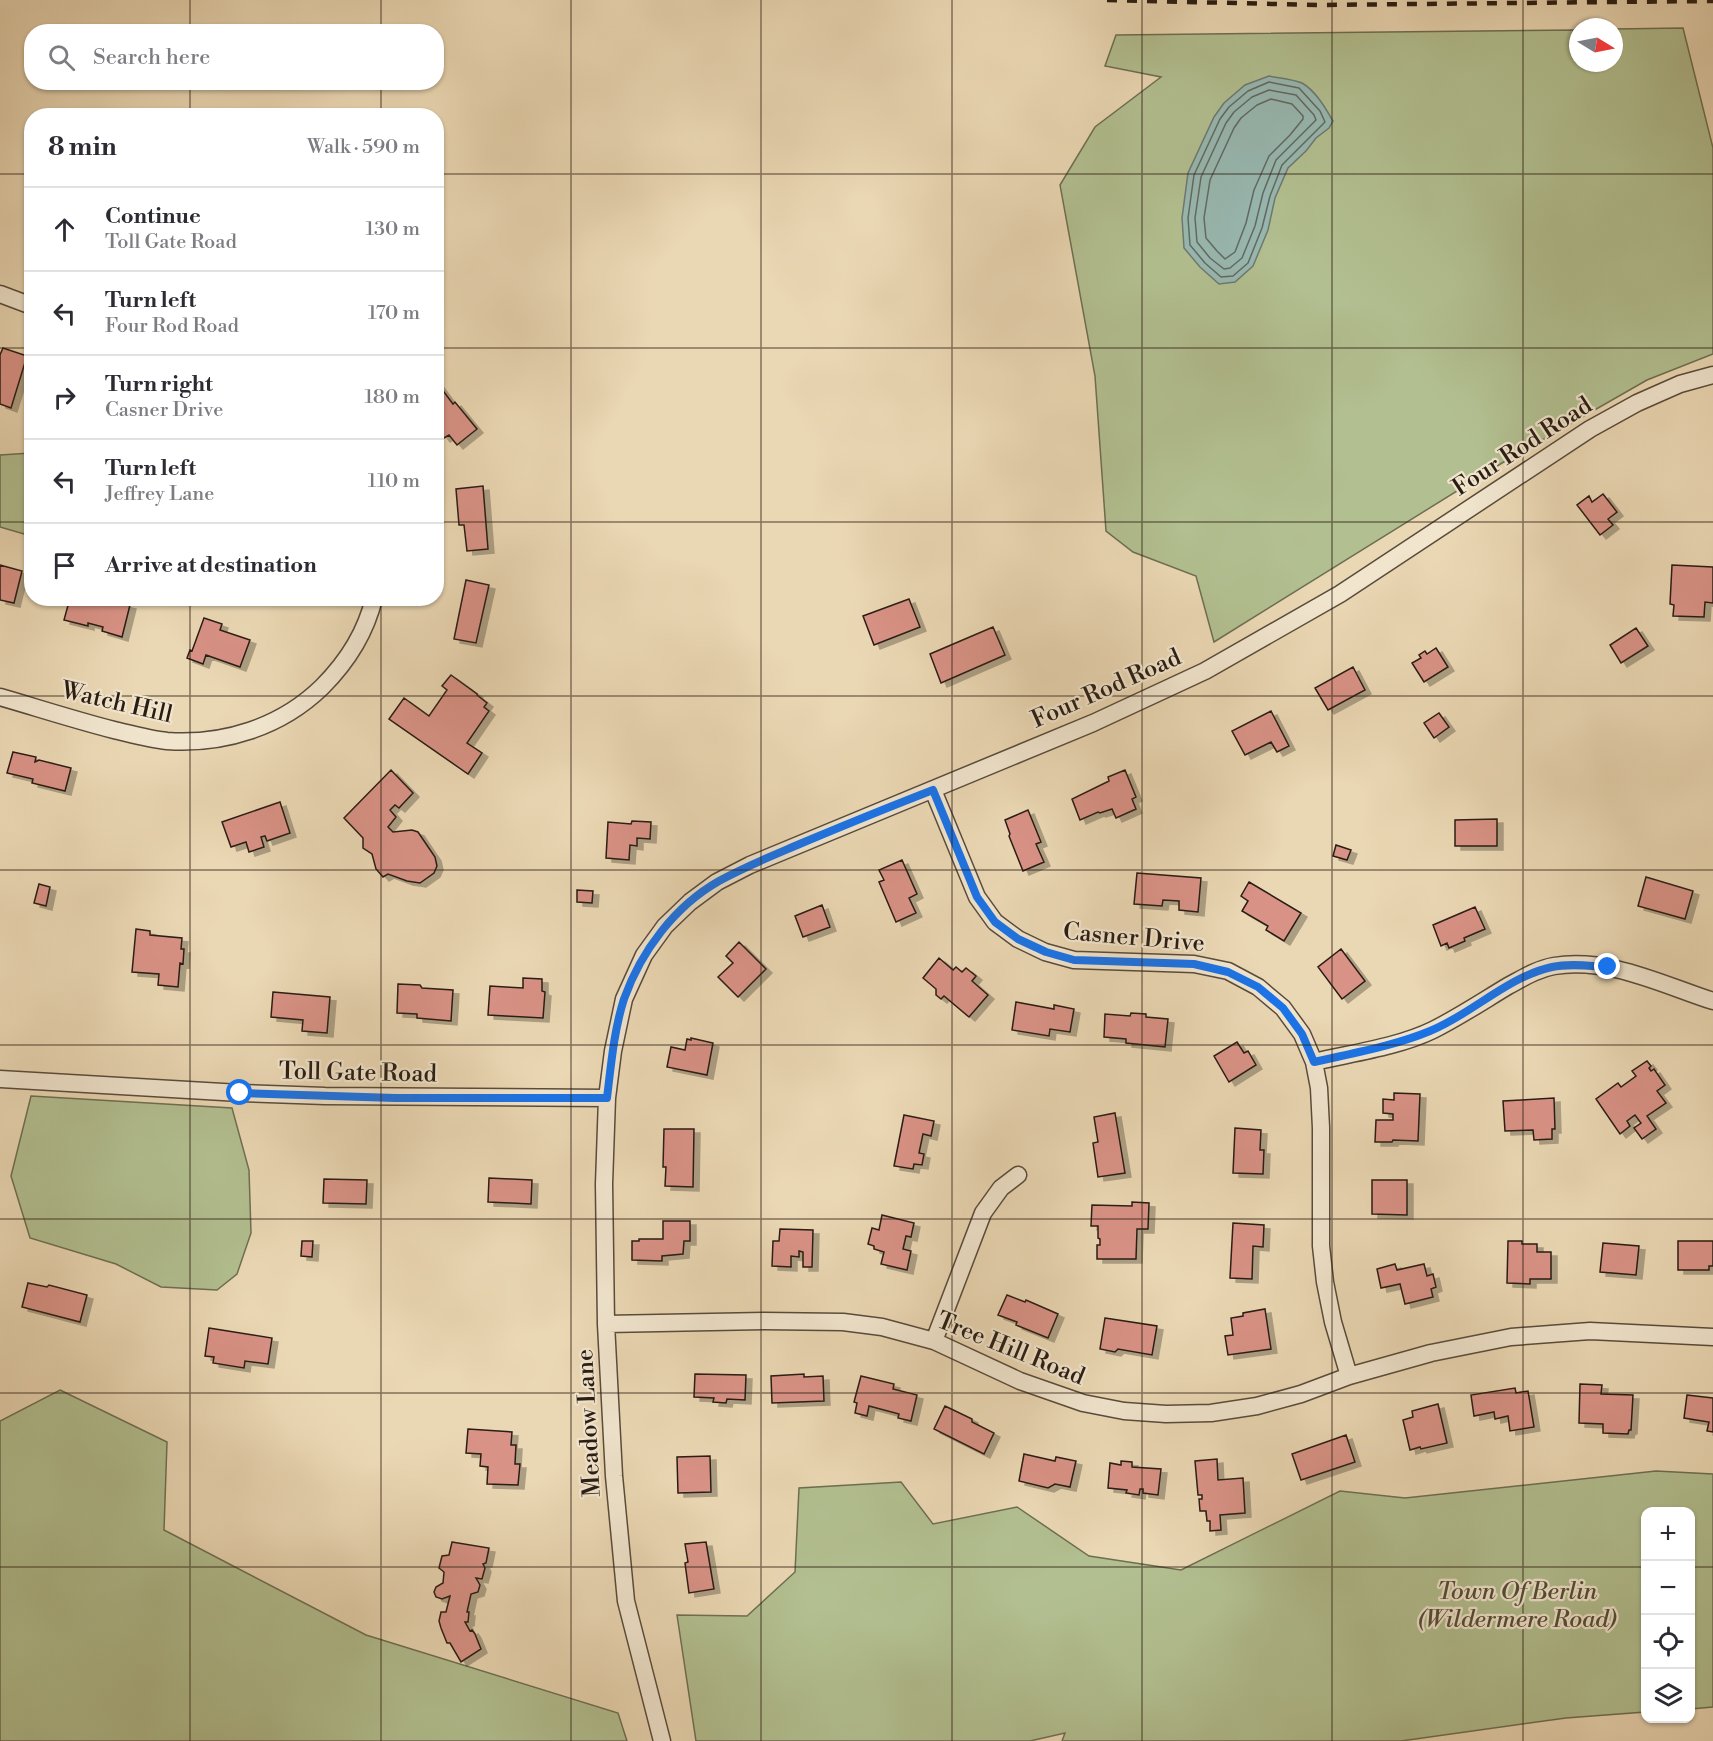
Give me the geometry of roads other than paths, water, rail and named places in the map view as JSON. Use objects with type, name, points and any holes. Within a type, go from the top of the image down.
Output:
[{"type":"street","points":[[0,294],[24,303]]},
{"type":"street","name":"Four Rod Road","points":[[607,1098],[613,1051],[624,999],[644,955],[665,926],[690,902],[717,882],[844,825],[1093,723],[1204,670],[1340,594],[1590,429],[1637,403],[1680,384],[1713,375]]},
{"type":"street","name":"Watch Hill","points":[[0,697],[99,726],[167,741],[201,741],[231,736],[259,728],[287,715],[310,699],[348,658],[362,632],[371,606]]},
{"type":"street","name":"Casner Drive","points":[[933,790],[977,897],[995,922],[1018,939],[1046,952],[1074,960],[1194,964],[1228,972],[1258,987],[1283,1008],[1302,1034],[1314,1062],[1319,1088],[1321,1246],[1325,1282],[1333,1322],[1349,1376]]},
{"type":"street","points":[[1314,1062],[1395,1043],[1431,1031],[1529,974],[1554,966],[1608,967],[1646,977],[1713,1001]]},
{"type":"street","name":"Toll Gate Road","points":[[0,1079],[326,1096],[607,1098]]},
{"type":"street","name":"Meadow Lane","points":[[607,1098],[604,1184],[606,1323],[614,1476],[626,1600],[662,1741]]},
{"type":"street","points":[[934,1341],[983,1213],[1001,1188],[1018,1175]]},
{"type":"street","name":"Tree Hill Road","points":[[606,1323],[764,1320],[843,1322],[882,1327],[934,1341],[1020,1381],[1083,1403],[1124,1411],[1166,1414],[1211,1413],[1257,1406],[1301,1394],[1349,1376],[1431,1353],[1511,1336],[1590,1331],[1713,1337]]},
{"type":"water","points":[[1269,76],[1294,80],[1307,86],[1320,100],[1333,121],[1329,128],[1316,138],[1288,168],[1275,198],[1268,230],[1253,266],[1235,282],[1219,284],[1184,248],[1182,218],[1188,173],[1214,117],[1224,103],[1245,85]]},
{"type":"railway","points":[[1107,0],[1317,5],[1713,1]]},
{"type":"park label","name":"Town Of Berlin (Wildermere Road)","points":[[1517,1605]]}]
